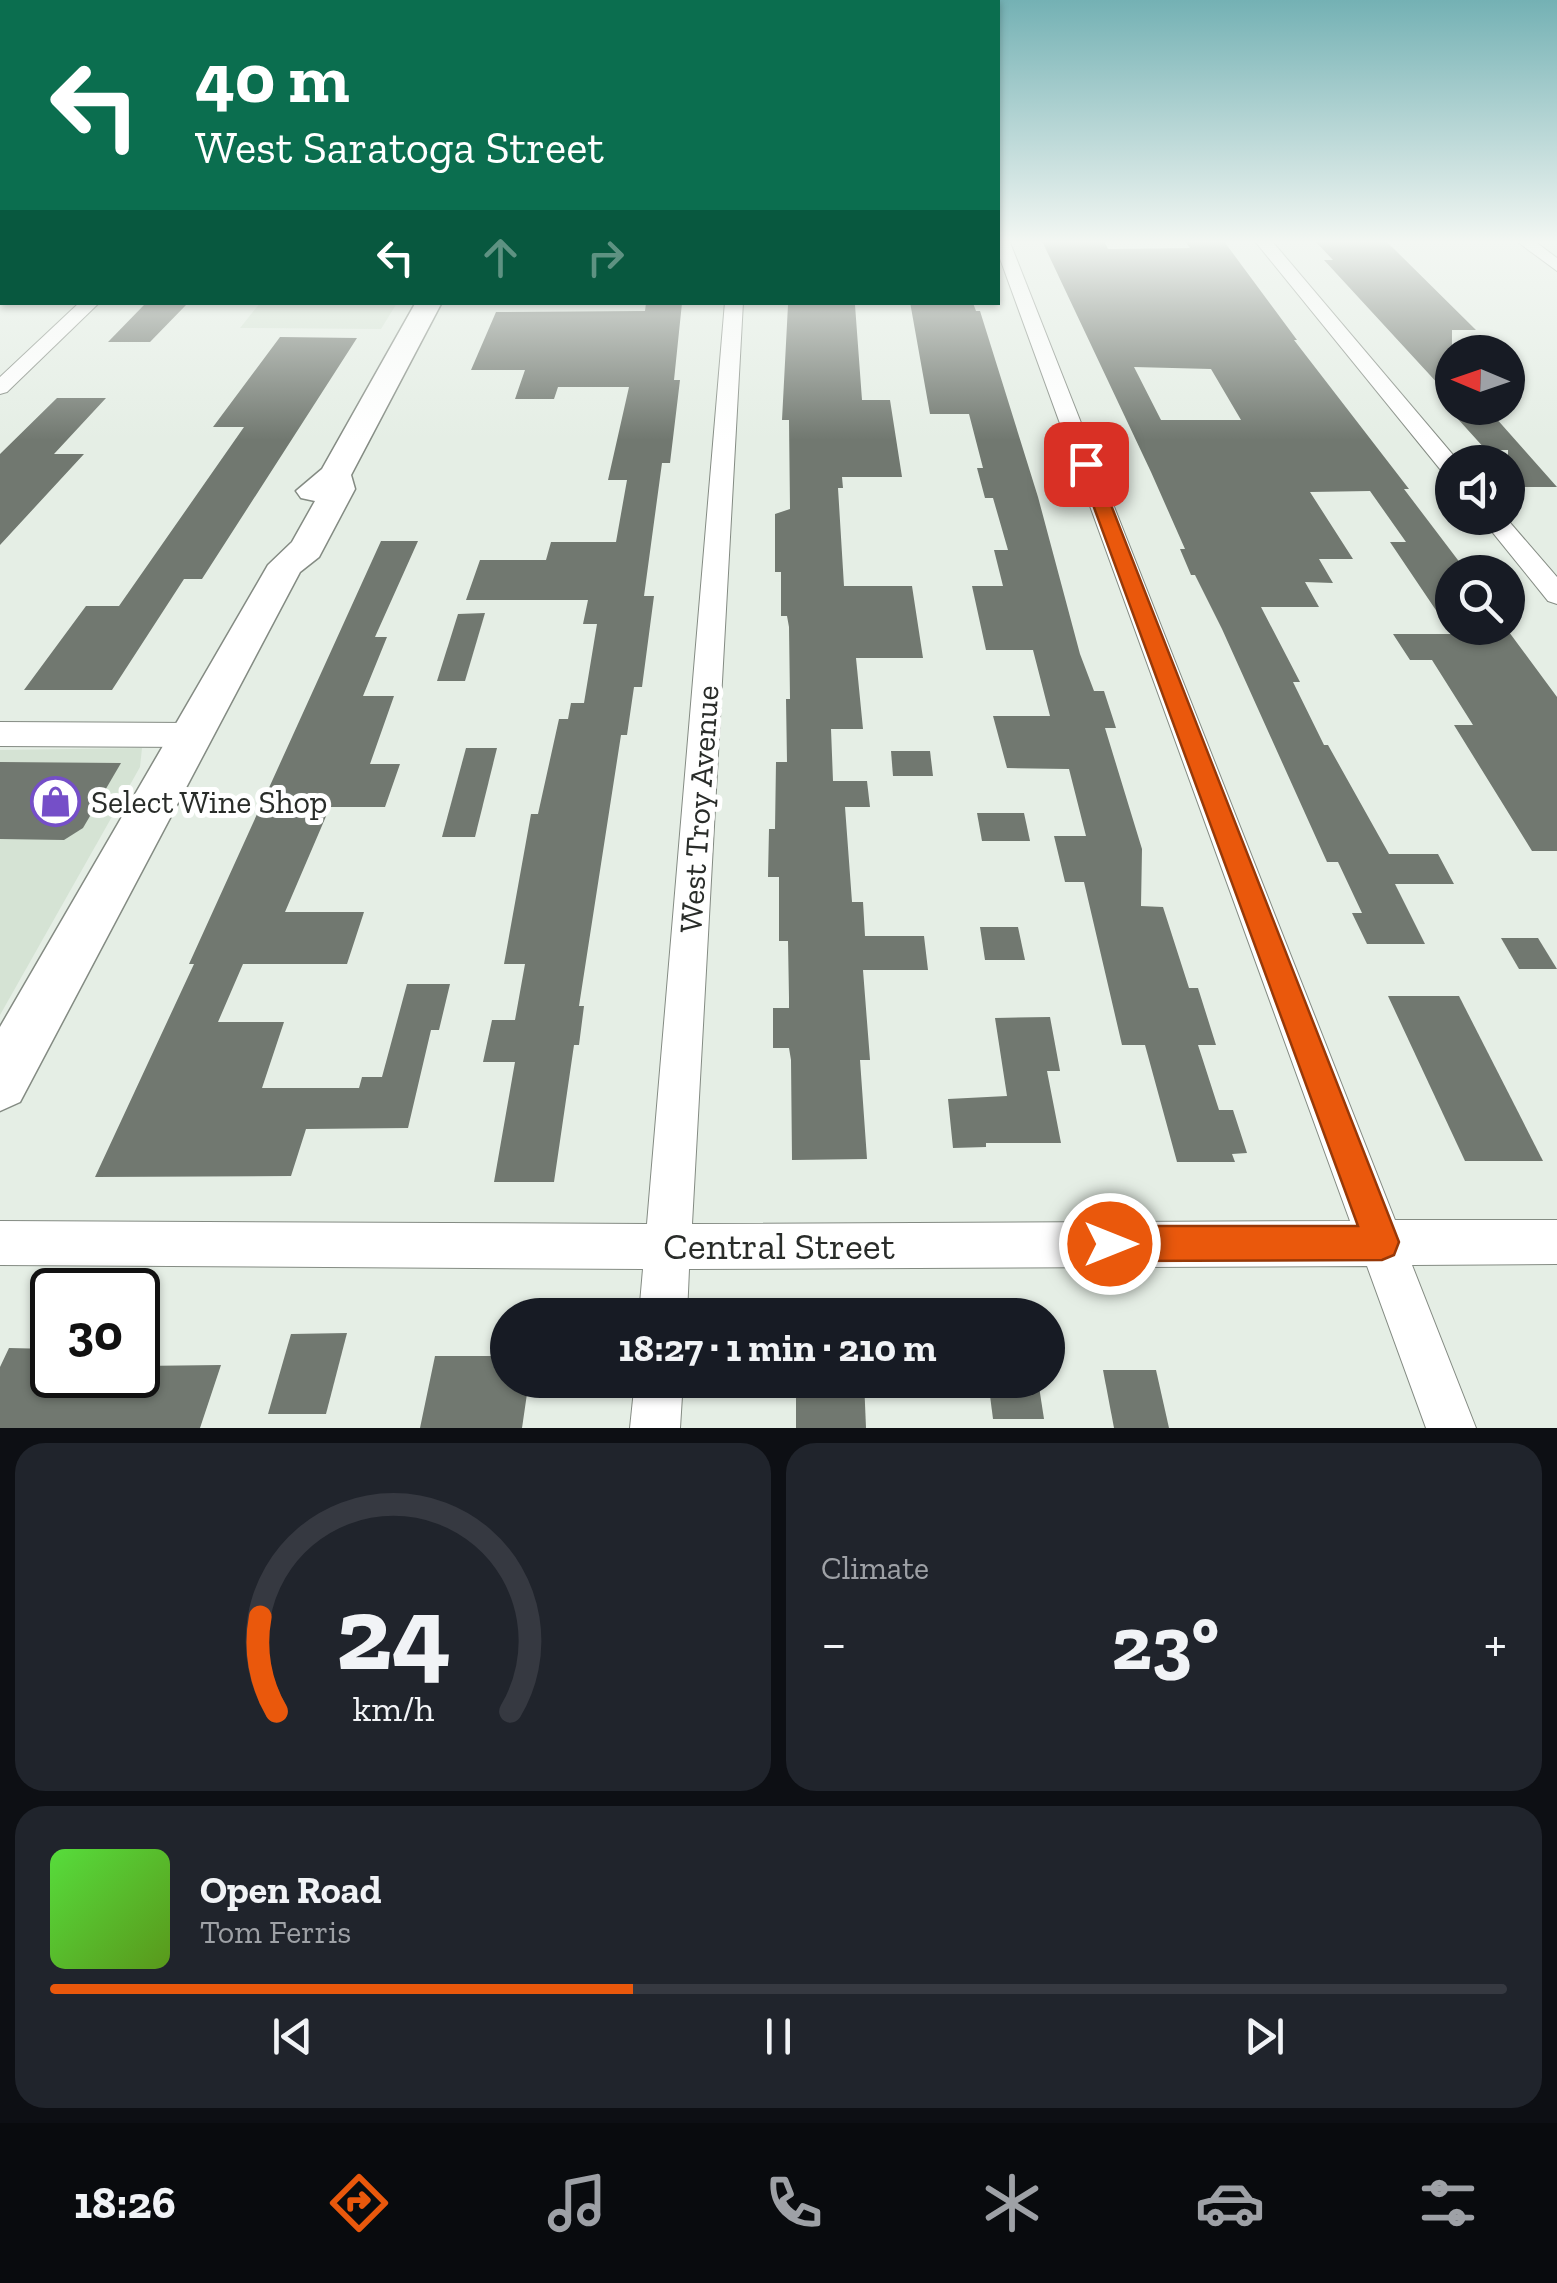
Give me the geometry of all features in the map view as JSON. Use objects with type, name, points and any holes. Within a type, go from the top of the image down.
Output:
[{"type":"main road","points":[[0,1082],[286,566],[306,549],[313,537],[338,489],[335,475],[426,307]]},
{"type":"street","points":[[0,388],[86,307]]},
{"type":"street","name":"West Troy Avenue","points":[[664,1298],[734,307]]},
{"type":"street","points":[[1027,307],[1451,1428]]},
{"type":"street","points":[[1317,307],[1435,449]]},
{"type":"street","points":[[1507,535],[1557,595]]},
{"type":"street","points":[[0,734],[194,735]]},
{"type":"street","name":"Central Street","points":[[0,1244],[1557,1242]]},
{"type":"street","points":[[656,1428],[658,1398]]},
{"type":"shaded area","points":[[256,307],[395,307],[381,329],[240,328]]},
{"type":"shaded area","points":[[142,748],[140,767],[0,1015],[0,750]]},
{"type":"building","points":[[142,307],[184,307],[150,342],[108,342]]},
{"type":"building","points":[[646,307],[682,307],[674,380],[680,380],[670,463],[662,463],[644,596],[654,596],[642,687],[634,687],[627,735],[621,735],[579,1006],[584,1006],[579,1045],[574,1045],[554,1182],[494,1182],[515,1062],[483,1062],[492,1020],[515,1020],[525,964],[504,964],[531,814],[538,814],[559,719],[568,719],[571,703],[584,703],[597,624],[583,624],[588,600],[466,600],[480,560],[546,560],[551,542],[616,542],[627,480],[608,480],[629,387],[558,387],[554,399],[515,399],[525,370],[471,370],[496,312],[645,311]]},
{"type":"building","points":[[788,307],[855,307],[862,400],[890,400],[902,477],[842,477],[843,488],[838,488],[844,586],[912,586],[923,658],[856,658],[863,729],[831,729],[833,781],[867,781],[870,807],[845,807],[852,902],[863,902],[865,936],[924,936],[928,970],[863,970],[870,1060],[860,1060],[867,1159],[792,1160],[789,1048],[773,1048],[773,1008],[789,1008],[788,941],[779,941],[779,877],[768,877],[769,829],[775,829],[776,762],[787,762],[786,699],[790,699],[789,627],[787,616],[781,616],[781,572],[775,572],[775,514],[790,509],[789,420],[782,420]]},
{"type":"building","points":[[911,307],[974,307],[980,311],[1038,497],[1080,654],[1094,691],[1104,691],[1116,728],[1105,728],[1142,849],[1141,906],[1163,907],[1189,988],[1198,988],[1216,1045],[1198,1045],[1219,1110],[1233,1110],[1247,1153],[1232,1154],[1235,1162],[1177,1162],[1145,1045],[1122,1045],[1084,882],[1065,882],[1054,836],[1086,836],[1069,769],[1007,768],[993,716],[1050,716],[1033,650],[986,650],[972,586],[1003,586],[994,550],[1008,550],[993,498],[985,498],[977,468],[983,468],[969,414],[930,414]]},
{"type":"building","points":[[1073,307],[1272,307],[1409,489],[1404,489],[1435,535],[1454,555],[1435,555],[1435,609],[1390,542],[1406,542],[1370,491],[1310,492],[1353,559],[1319,559],[1333,583],[1305,582],[1319,607],[1261,607],[1300,682],[1293,682],[1324,745],[1328,745],[1389,854],[1438,854],[1454,884],[1395,884],[1425,944],[1367,944],[1352,913],[1362,913],[1338,862],[1327,862],[1222,629],[1195,575],[1191,575],[1180,549],[1185,549]],"holes":[[[1134,367],[1211,369],[1241,420],[1161,420]]]},
{"type":"building","points":[[1367,307],[1452,307],[1476,330],[1452,330],[1452,335],[1435,335],[1435,381]]},
{"type":"building","points":[[280,337],[357,338],[202,579],[184,579],[112,690],[24,690],[86,606],[119,606],[244,427],[213,427]]},
{"type":"building","points":[[57,398],[106,398],[54,454],[84,454],[0,545],[0,454]]},
{"type":"building","points":[[1463,425],[1502,425],[1520,445],[1481,445]]},
{"type":"building","points":[[1525,451],[1557,487],[1525,487]]},
{"type":"building","points":[[381,541],[418,541],[375,637],[387,637],[363,696],[394,696],[370,764],[400,764],[385,807],[330,807],[285,912],[364,912],[347,964],[243,964],[218,1022],[284,1022],[262,1088],[359,1088],[362,1077],[382,1077],[407,984],[450,984],[439,1030],[431,1030],[408,1128],[306,1129],[291,1176],[95,1177],[194,964],[189,964]]},
{"type":"building","points":[[485,613],[465,681],[437,681],[458,614]]},
{"type":"building","points":[[1393,634],[1435,634],[1435,645],[1519,645],[1557,697],[1557,851],[1532,851],[1454,725],[1473,725],[1432,660],[1410,660]]},
{"type":"building","points":[[466,748],[497,748],[475,837],[442,837]]},
{"type":"building","points":[[891,751],[930,751],[933,776],[893,776]]},
{"type":"building","points":[[0,762],[121,763],[83,828],[64,840],[0,839]]},
{"type":"building","points":[[977,813],[1024,813],[1030,841],[982,841]]},
{"type":"building","points":[[980,927],[1018,927],[1025,960],[985,960]]},
{"type":"building","points":[[1501,938],[1538,938],[1557,969],[1519,969]]},
{"type":"building","points":[[1388,996],[1459,996],[1543,1161],[1465,1161]]},
{"type":"building","points":[[1050,1017],[1060,1071],[1047,1071],[1061,1143],[986,1143],[986,1147],[953,1148],[948,1099],[1007,1096],[995,1018]]},
{"type":"building","points":[[347,1333],[326,1414],[268,1414],[291,1334]]},
{"type":"building","points":[[9,1348],[30,1348],[30,1398],[160,1398],[160,1366],[221,1365],[200,1428],[0,1428],[0,1367]]},
{"type":"building","points":[[435,1356],[490,1356],[490,1398],[526,1398],[522,1428],[420,1428]]},
{"type":"building","points":[[1103,1370],[1156,1370],[1169,1428],[1114,1428]]},
{"type":"building","points":[[796,1398],[865,1398],[866,1428],[796,1428]]},
{"type":"building","points":[[990,1398],[1041,1398],[1044,1419],[993,1419]]},
{"type":"place","name":"Select Wine Shop","points":[[56,802]]},
{"type":"route","points":[[1086,464],[1382,1242],[1110,1244]]}]
